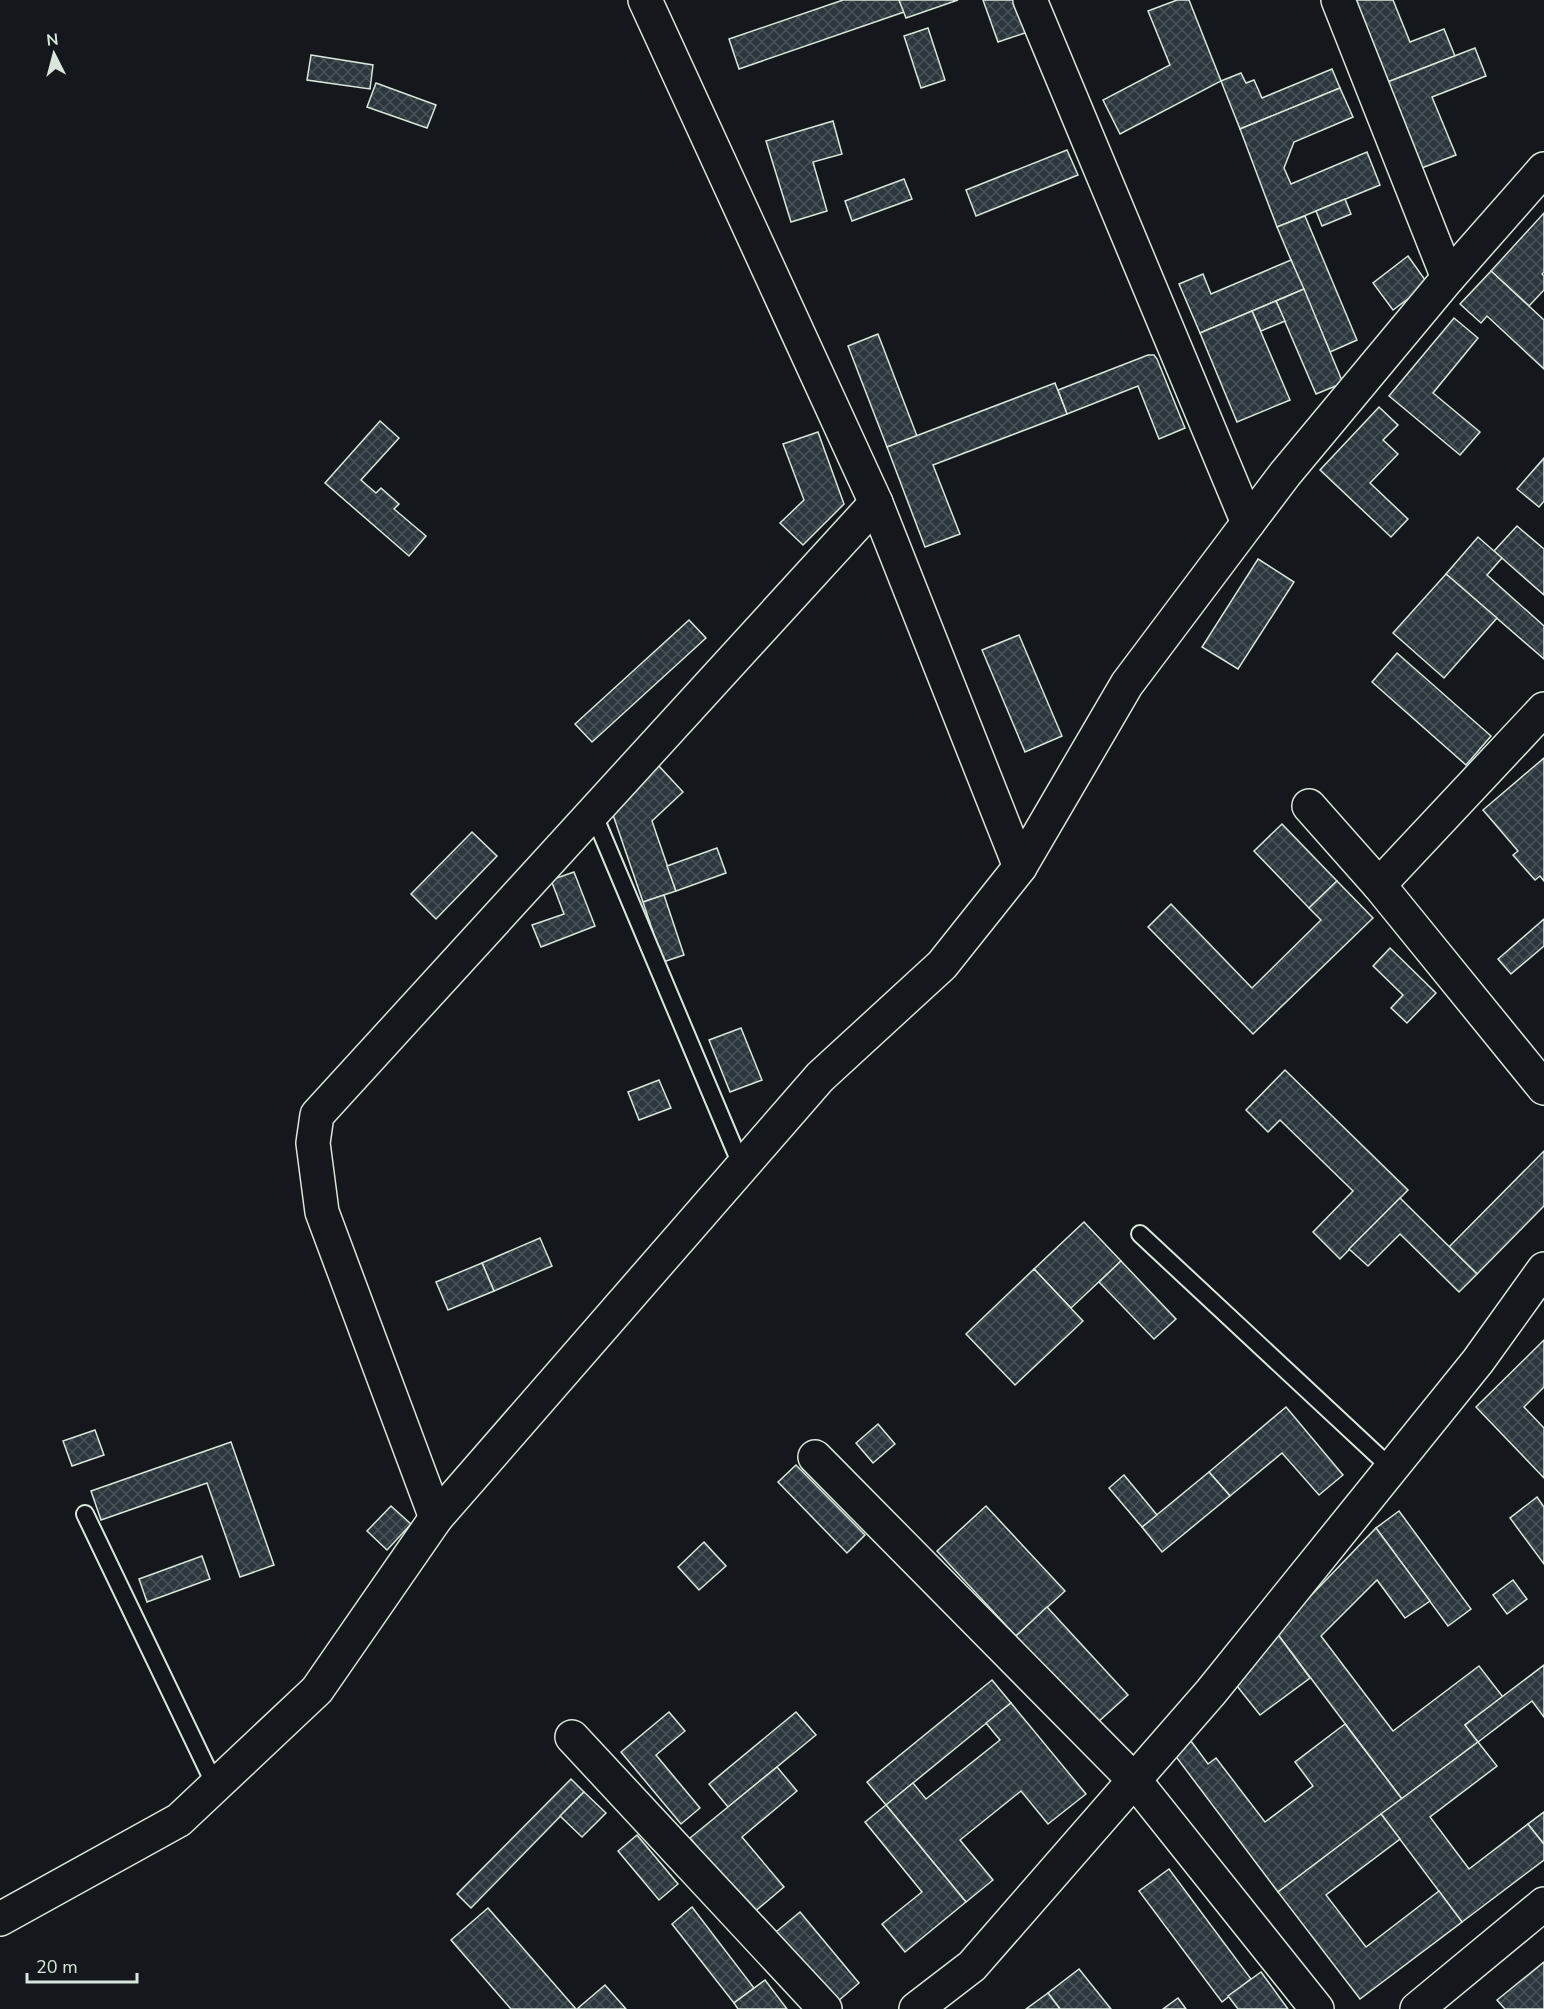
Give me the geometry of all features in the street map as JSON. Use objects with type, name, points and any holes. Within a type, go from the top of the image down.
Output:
[{"type":"street","points":[[645,0],[876,503],[1020,867]]},
{"type":"street","points":[[1030,0],[1248,523]]},
{"type":"street","points":[[1338,0],[1448,278]]},
{"type":"street","points":[[0,1919],[179,1820],[317,1690],[436,1518],[820,1077],[942,965],[1020,867],[1127,684],[1285,474],[1448,278],[1544,169]]},
{"type":"street","points":[[436,1518],[322,1212],[314,1143],[316,1115],[876,503]]},
{"type":"street","points":[[1379,885],[1544,709]]},
{"type":"street","points":[[1309,806],[1379,885],[1544,1088]]},
{"type":"street","points":[[916,2009],[972,1966],[1211,1692],[1478,1362],[1544,1269]]},
{"type":"street","points":[[815,1457],[1135,1781],[1317,2009]]},
{"type":"street","points":[[572,1737],[825,2009]]},
{"type":"street","points":[[1417,2009],[1544,1904]]},
{"type":"lane","points":[[593,813],[742,1167]]},
{"type":"lane","points":[[1140,1234],[1391,1468]]},
{"type":"lane","points":[[85,1514],[215,1785]]},
{"type":"building","points":[[843,0],[899,0],[904,12],[739,69],[729,39]]},
{"type":"building","points":[[899,0],[958,0],[906,18]]},
{"type":"building","points":[[983,0],[1020,0],[1031,31],[998,42]]},
{"type":"building","points":[[1177,0],[1189,0],[1221,81],[1120,134],[1103,100],[1170,65],[1148,11]]},
{"type":"building","points":[[1393,0],[1410,42],[1444,29],[1455,56],[1385,83],[1353,2]]},
{"type":"building","points":[[928,28],[945,80],[921,88],[904,36]]},
{"type":"building","points":[[1475,48],[1486,76],[1432,97],[1456,155],[1419,169],[1385,83]]},
{"type":"building","points":[[311,55],[373,65],[370,89],[307,80]]},
{"type":"building","points":[[1332,69],[1340,88],[1240,129],[1221,81],[1241,73],[1246,83],[1254,80],[1262,98]]},
{"type":"building","points":[[376,83],[436,105],[427,128],[367,107]]},
{"type":"building","points":[[1340,88],[1353,117],[1294,142],[1284,168],[1291,184],[1367,152],[1380,185],[1277,227],[1240,129]]},
{"type":"building","points":[[833,121],[842,154],[813,162],[827,211],[791,222],[766,141]]},
{"type":"building","points":[[1067,150],[1078,175],[976,216],[966,190]]},
{"type":"building","points":[[904,179],[912,199],[852,221],[845,201]]},
{"type":"building","points":[[1345,199],[1351,214],[1322,226],[1316,211]]},
{"type":"building","points":[[1544,213],[1544,272],[1542,274],[1544,290],[1529,306],[1491,271]]},
{"type":"building","points":[[1305,216],[1357,340],[1330,352],[1277,227]]},
{"type":"building","points":[[1408,256],[1428,284],[1393,310],[1373,283]]},
{"type":"building","points":[[1291,260],[1304,289],[1200,333],[1179,284],[1203,274],[1211,294]]},
{"type":"building","points":[[1491,271],[1544,320],[1544,369],[1487,316],[1481,323],[1460,304]]},
{"type":"building","points":[[1304,289],[1343,383],[1316,394],[1276,301]]},
{"type":"building","points":[[1276,301],[1285,321],[1261,331],[1252,311]]},
{"type":"building","points":[[1252,311],[1290,400],[1237,422],[1200,333]]},
{"type":"building","points":[[1454,318],[1478,338],[1433,393],[1480,432],[1460,455],[1389,396]]},
{"type":"building","points":[[878,334],[917,436],[887,447],[848,346]]},
{"type":"building","points":[[1148,355],[1154,355],[1157,359],[1185,428],[1159,439],[1138,386],[1067,414],[1058,390]]},
{"type":"building","points":[[1055,383],[1067,414],[933,465],[960,534],[925,547],[887,447]]},
{"type":"building","points":[[1379,407],[1398,425],[1383,440],[1398,454],[1370,483],[1408,519],[1391,537],[1320,470]]},
{"type":"building","points":[[380,421],[399,438],[361,480],[376,493],[381,488],[399,504],[394,509],[426,536],[409,556],[325,483]]},
{"type":"building","points":[[818,432],[844,504],[803,545],[780,523],[804,500],[783,444]]},
{"type":"building","points":[[1544,458],[1544,501],[1539,507],[1517,489]]},
{"type":"building","points":[[1517,526],[1544,549],[1544,595],[1494,551]]},
{"type":"building","points":[[1478,537],[1502,558],[1487,575],[1544,626],[1544,659],[1446,574]]},
{"type":"building","points":[[1258,559],[1294,582],[1238,669],[1202,647]]},
{"type":"building","points":[[1446,574],[1497,618],[1444,678],[1393,633]]},
{"type":"building","points":[[689,620],[706,638],[592,742],[575,724]]},
{"type":"building","points":[[1019,635],[1062,736],[1025,752],[982,650]]},
{"type":"building","points":[[1397,653],[1491,736],[1466,765],[1372,682]]},
{"type":"building","points":[[1544,758],[1544,881],[1540,876],[1535,880],[1513,855],[1518,851],[1483,810]]},
{"type":"building","points":[[658,765],[683,792],[652,821],[676,891],[643,902],[611,809]]},
{"type":"building","points":[[1282,824],[1337,881],[1309,908],[1254,851]]},
{"type":"building","points":[[472,832],[497,856],[436,919],[411,894]]},
{"type":"building","points":[[717,848],[726,873],[676,891],[667,866]]},
{"type":"building","points":[[574,872],[595,926],[541,947],[532,925],[564,914],[551,880]]},
{"type":"building","points":[[1337,881],[1373,918],[1253,1034],[1148,927],[1171,904],[1252,988],[1321,920],[1309,908]]},
{"type":"building","points":[[664,895],[684,955],[663,962],[643,902]]},
{"type":"building","points":[[1544,919],[1544,946],[1511,974],[1498,959]]},
{"type":"building","points":[[1390,948],[1436,993],[1407,1023],[1391,1008],[1403,995],[1373,966]]},
{"type":"building","points":[[741,1028],[762,1080],[730,1092],[709,1040]]},
{"type":"building","points":[[1285,1070],[1408,1190],[1340,1259],[1313,1232],[1353,1191],[1280,1120],[1268,1132],[1246,1110]]},
{"type":"building","points":[[659,1080],[671,1108],[639,1120],[628,1092]]},
{"type":"building","points":[[1544,1151],[1544,1206],[1477,1274],[1449,1247]]},
{"type":"building","points":[[1400,1198],[1477,1274],[1459,1292],[1400,1234],[1368,1266],[1349,1249]]},
{"type":"building","points":[[1084,1222],[1121,1261],[1071,1308],[1034,1269]]},
{"type":"building","points":[[540,1238],[552,1266],[494,1291],[482,1263]]},
{"type":"building","points":[[1121,1261],[1176,1319],[1154,1339],[1099,1282]]},
{"type":"building","points":[[482,1263],[494,1291],[448,1310],[436,1282]]},
{"type":"building","points":[[1034,1269],[1083,1321],[1015,1385],[966,1334]]},
{"type":"building","points":[[1544,1340],[1544,1387],[1524,1407],[1544,1428],[1544,1478],[1476,1407]]},
{"type":"building","points":[[1286,1407],[1343,1475],[1319,1495],[1282,1453],[1230,1496],[1209,1472]]},
{"type":"building","points":[[878,1424],[895,1444],[873,1463],[856,1443]]},
{"type":"building","points":[[95,1430],[104,1455],[72,1466],[63,1441]]},
{"type":"building","points":[[231,1442],[274,1565],[240,1577],[207,1483],[101,1520],[91,1491]]},
{"type":"building","points":[[796,1465],[865,1535],[847,1553],[778,1482]]},
{"type":"building","points":[[1209,1472],[1230,1496],[1162,1552],[1142,1527]]},
{"type":"building","points":[[1124,1475],[1157,1515],[1142,1527],[1109,1488]]},
{"type":"building","points":[[1537,1497],[1544,1507],[1544,1564],[1510,1518]]},
{"type":"building","points":[[391,1506],[411,1524],[387,1550],[367,1531]]},
{"type":"building","points":[[986,1506],[1065,1591],[1016,1636],[937,1551]]},
{"type":"building","points":[[1399,1511],[1471,1609],[1448,1626],[1376,1528]]},
{"type":"building","points":[[1376,1528],[1430,1601],[1405,1618],[1377,1580],[1321,1636],[1393,1731],[1479,1666],[1503,1697],[1465,1725],[1478,1742],[1402,1799],[1276,1632]]},
{"type":"building","points":[[704,1542],[726,1566],[699,1590],[678,1567]]},
{"type":"building","points":[[202,1556],[210,1579],[147,1602],[139,1579]]},
{"type":"building","points":[[1513,1580],[1527,1599],[1507,1614],[1493,1595]]},
{"type":"building","points":[[1047,1607],[1128,1695],[1097,1723],[1016,1636]]},
{"type":"building","points":[[1276,1632],[1310,1678],[1260,1715],[1233,1681]]},
{"type":"building","points":[[1544,1665],[1544,1717],[1532,1701],[1478,1742],[1465,1725]]},
{"type":"building","points":[[992,1680],[1011,1703],[886,1805],[867,1782]]},
{"type":"building","points":[[1011,1703],[1086,1794],[1048,1824],[1021,1791],[960,1840],[993,1880],[966,1902],[886,1805],[913,1783],[926,1799],[1000,1740],[986,1723]]},
{"type":"building","points":[[669,1712],[685,1731],[656,1755],[700,1808],[681,1824],[621,1752]]},
{"type":"building","points":[[796,1712],[816,1735],[728,1807],[709,1784]]},
{"type":"building","points":[[1345,1724],[1402,1799],[1278,1892],[1174,1754],[1191,1741],[1208,1764],[1216,1758],[1265,1822],[1313,1786],[1295,1762]]},
{"type":"building","points":[[1478,1742],[1497,1766],[1430,1817],[1469,1869],[1528,1824],[1544,1844],[1544,1860],[1462,1922],[1381,1814]]},
{"type":"building","points":[[777,1767],[797,1791],[742,1837],[784,1887],[753,1913],[690,1838]]},
{"type":"building","points":[[571,1779],[584,1792],[471,1908],[457,1894]]},
{"type":"building","points":[[584,1792],[606,1813],[582,1837],[560,1816]]},
{"type":"building","points":[[886,1805],[966,1902],[905,1952],[882,1924],[922,1892],[865,1822]]},
{"type":"building","points":[[1544,1812],[1544,1844],[1528,1824]]},
{"type":"building","points":[[1381,1814],[1400,1839],[1326,1895],[1366,1947],[1439,1891],[1462,1922],[1360,1999],[1278,1892]]},
{"type":"building","points":[[637,1835],[678,1884],[659,1900],[618,1851]]},
{"type":"building","points":[[1169,1869],[1251,1979],[1222,2002],[1139,1891]]},
{"type":"building","points":[[692,1907],[754,1988],[734,2003],[672,1924]]},
{"type":"building","points":[[488,1908],[576,2009],[511,2009],[451,1940]]},
{"type":"building","points":[[800,1912],[859,1983],[830,2008],[771,1936]]},
{"type":"building","points":[[1544,1962],[1544,2009],[1505,2009],[1497,2000]]},
{"type":"building","points":[[1079,1969],[1111,2009],[1060,2009],[1048,1993]]},
{"type":"building","points":[[1261,1972],[1288,2009],[1238,2009],[1228,1996]]},
{"type":"building","points":[[765,1980],[787,2009],[738,2009],[734,2003]]},
{"type":"building","points":[[605,1985],[626,2009],[577,2009]]},
{"type":"building","points":[[1048,1993],[1060,2009],[1026,2009]]},
{"type":"building","points":[[1178,1998],[1186,2009],[1163,2009]]}]
